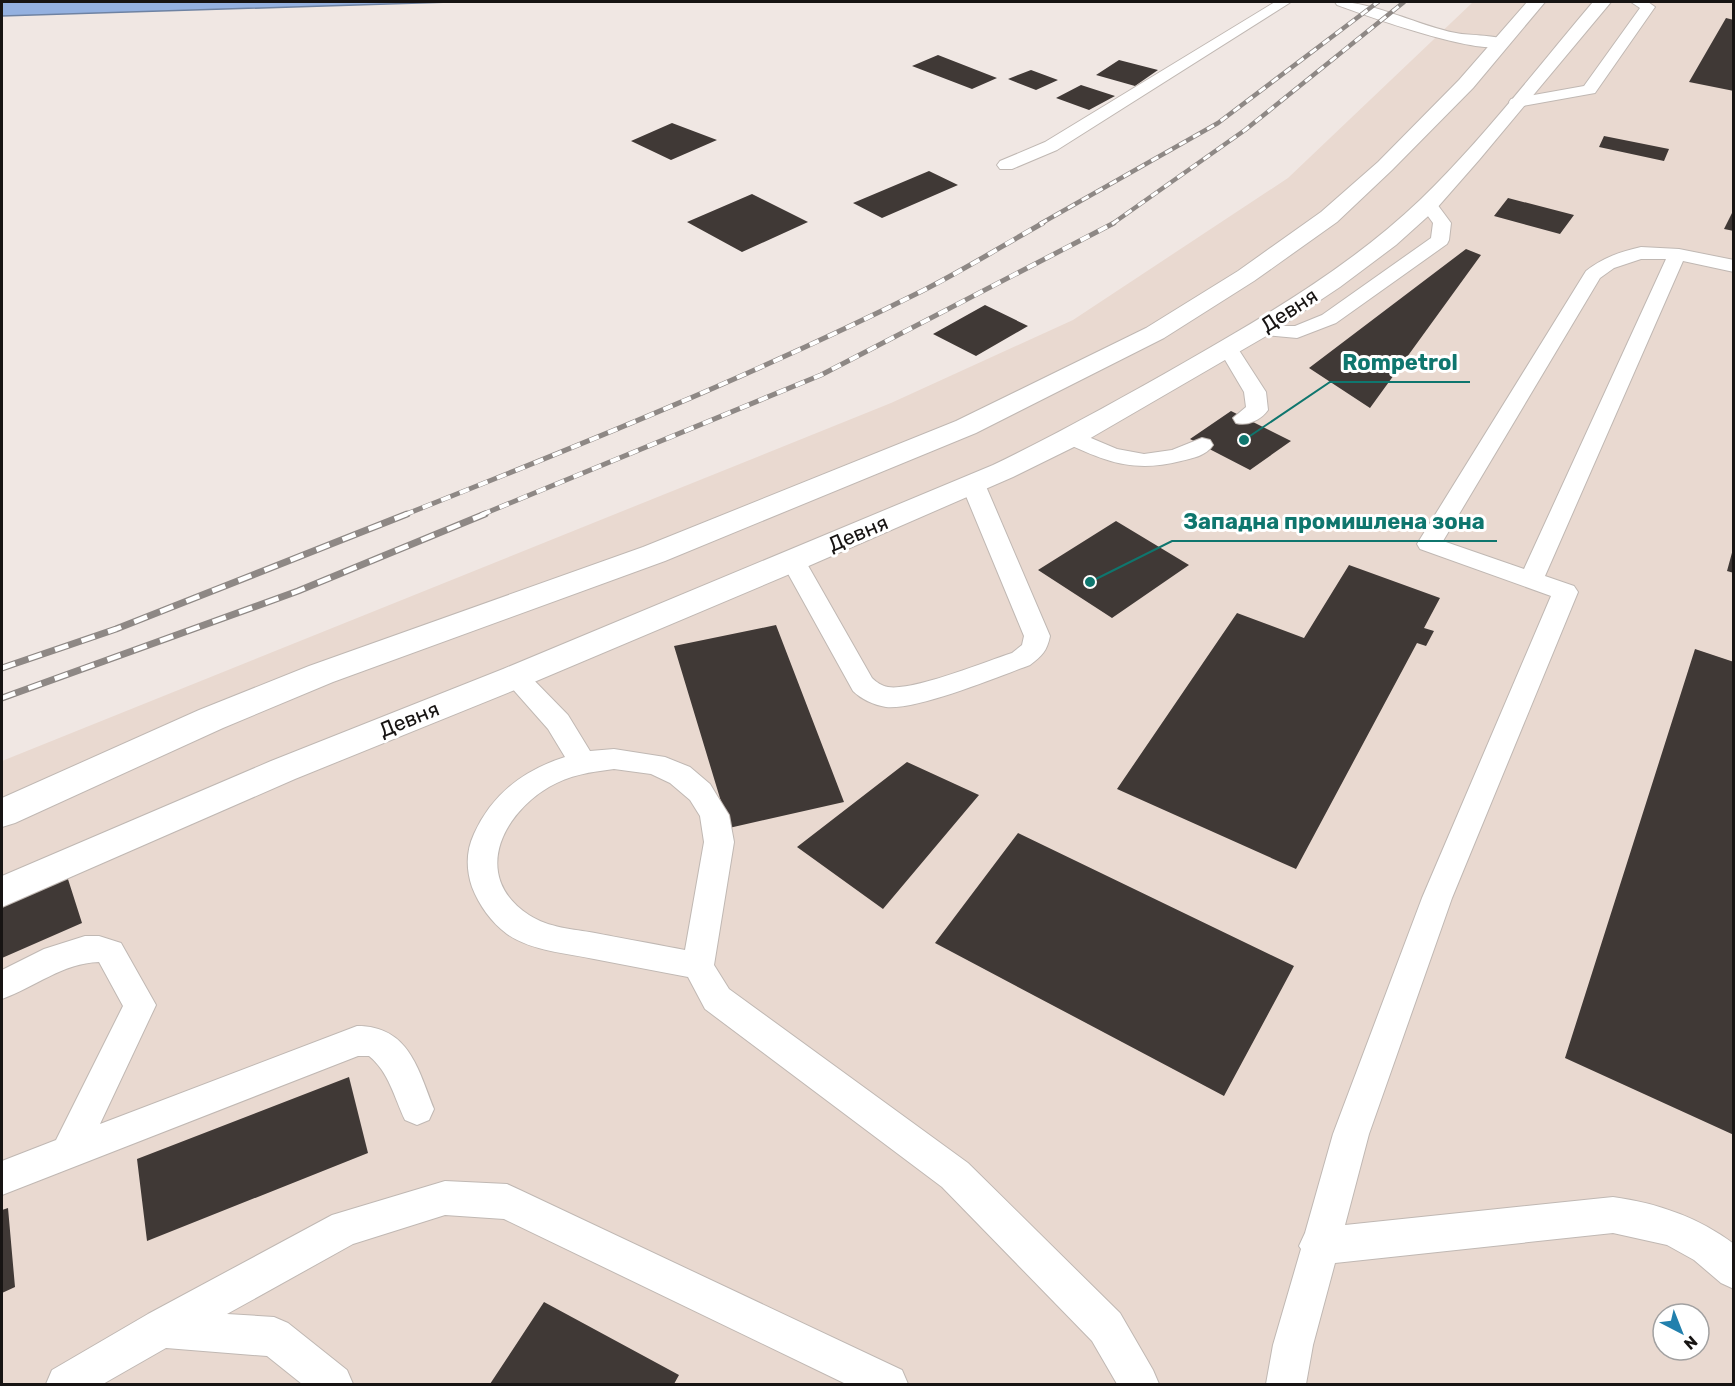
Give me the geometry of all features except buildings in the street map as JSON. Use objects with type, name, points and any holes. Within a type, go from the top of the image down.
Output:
[{"type":"main road","points":[[2,813],[280,690],[388,648],[654,554],[966,426],[1155,333],[1246,276],[1329,217],[1385,166],[1466,84],[1536,2]]},
{"type":"main road","name":"Девня","points":[[2,892],[283,770],[515,677],[793,561],[973,484],[1072,438],[1259,330],[1332,282],[1379,247],[1428,204],[1602,2]]},
{"type":"lane","points":[[1006,165],[1051,146],[1134,90],[1284,2]]},
{"type":"lane","points":[[1342,2],[1428,31],[1457,38],[1502,43]]},
{"type":"lane","points":[[1517,102],[1590,90],[1648,7],[1638,2]]},
{"type":"lane","points":[[1286,1384],[1293,1345],[1318,1246],[1351,1134],[1437,898],[1565,592],[1429,544],[1593,275],[1603,264],[1624,256],[1653,253],[1677,254],[1734,266]]},
{"type":"lane","points":[[1531,580],[1677,254]]},
{"type":"lane","points":[[1228,348],[1255,392],[1257,410],[1244,418]]},
{"type":"lane","points":[[1072,438],[1132,462],[1156,461],[1194,451],[1202,445]]},
{"type":"lane","points":[[793,561],[862,684],[877,694],[887,697],[907,695],[1021,659],[1034,649],[1037,636],[973,484]]},
{"type":"lane","points":[[515,677],[558,722],[582,762]]},
{"type":"lane","points":[[698,966],[531,932],[503,913],[488,892],[482,868],[482,856],[483,845],[492,824],[509,801],[533,782],[556,770],[582,762],[614,759],[655,764],[680,775],[700,792],[714,815],[718,842],[698,966],[717,999],[955,1175],[1106,1327],[1139,1384]]},
{"type":"lane","points":[[2,986],[75,951],[94,947],[110,952],[140,1005],[69,1151]]},
{"type":"lane","points":[[2,1178],[347,1044],[367,1040],[377,1041],[390,1052],[417,1109]]},
{"type":"lane","points":[[66,1384],[162,1328],[345,1228],[445,1198],[507,1202],[888,1384]]},
{"type":"lane","points":[[1318,1246],[1612,1215],[1639,1218],[1684,1233],[1720,1256],[1734,1269]]},
{"type":"lane","points":[[162,1328],[274,1337],[333,1384]]},
{"type":"shaded area","points":[[1473,2],[1733,2],[1733,1384],[2,1384],[2,761],[891,403],[1073,320],[1288,178]]},
{"type":"water","points":[[2,2],[451,2],[2,16]]},
{"type":"railway","points":[[1040,224],[1218,123],[1378,2]]},
{"type":"railway","points":[[1112,224],[1245,130],[1404,2]]},
{"type":"railway","points":[[404,515],[599,436],[793,353],[936,284],[1043,223]]},
{"type":"railway","points":[[481,515],[821,375],[1114,223]]},
{"type":"railway","points":[[2,668],[116,629],[407,514]]},
{"type":"railway","points":[[2,698],[298,591],[485,514]]},
{"type":"place","name":"Rompetrol","points":[[1244,440]]},
{"type":"place","name":"Западна промишлена зона","points":[[1090,582]]}]
